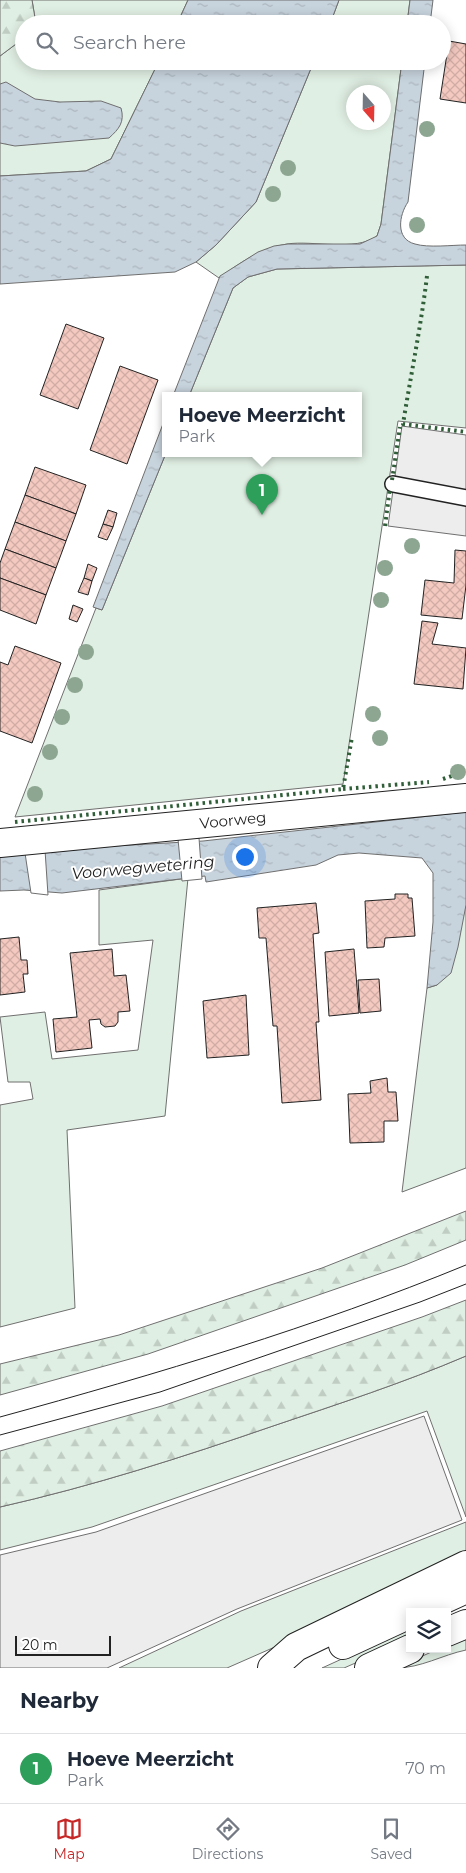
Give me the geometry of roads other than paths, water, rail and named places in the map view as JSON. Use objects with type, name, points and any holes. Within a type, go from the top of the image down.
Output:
[{"type":"main road","name":"Voorweg","points":[[0,843],[466,798]]},
{"type":"main road","points":[[272,1668],[296,1647],[466,1565]]},
{"type":"main road","points":[[425,1608],[466,1589]]},
{"type":"main road","points":[[287,1668],[406,1616]]},
{"type":"main road","points":[[451,1630],[466,1624]]},
{"type":"main road","points":[[368,1668],[406,1651]]},
{"type":"lane","points":[[393,484],[466,498]]},
{"type":"water","points":[[188,0],[339,0],[333,15],[181,15]]},
{"type":"water","points":[[410,0],[433,0],[431,15],[408,15]]},
{"type":"water","points":[[155,70],[310,70],[256,202],[216,245],[196,262],[175,272],[0,284],[0,176],[86,171],[111,159]]},
{"type":"water","points":[[401,70],[424,70],[408,202],[402,213],[401,220],[402,232],[404,237],[415,244],[433,246],[466,245],[466,265],[277,269],[248,277],[233,288],[191,392],[175,392],[220,276],[258,252],[274,246],[288,244],[360,244],[377,236],[381,224]]},
{"type":"water","points":[[6,82],[35,99],[60,102],[101,101],[121,108],[122,121],[109,138],[15,146],[0,143],[0,84]]},
{"type":"water","points":[[162,426],[162,457],[164,457],[102,610],[93,607]]},
{"type":"water","name":"Voorwegwetering","points":[[466,812],[466,905],[458,947],[451,973],[437,985],[427,988],[433,922],[433,873],[422,858],[359,853],[338,855],[316,865],[206,882],[205,876],[62,893],[24,890],[0,891],[0,857],[114,846],[203,841]]},
{"type":"tram line","points":[[0,1417],[118,1384],[294,1329],[409,1288],[466,1265]]},
{"type":"tram line","points":[[0,1435],[160,1392],[420,1302],[466,1284]]},
{"type":"place","name":"Hoeve Meerzicht","points":[[262,515]]}]
